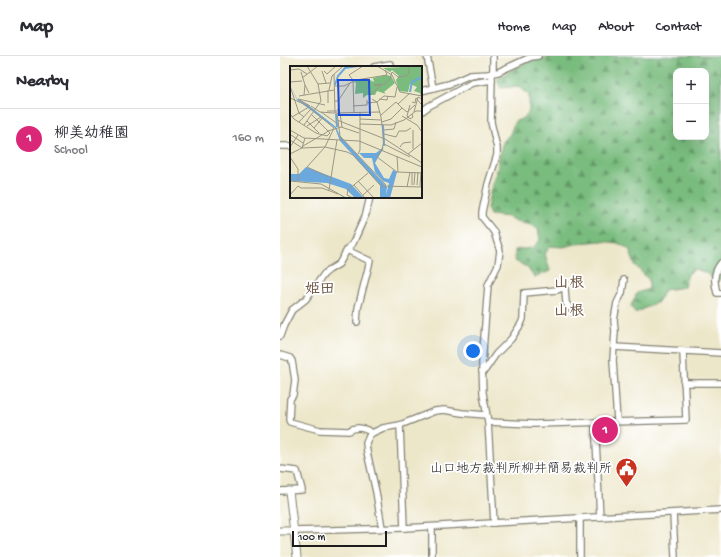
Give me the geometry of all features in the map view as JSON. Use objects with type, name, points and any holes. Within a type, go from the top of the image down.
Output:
[{"type":"street","points":[[427,56],[432,88]]},
{"type":"street","points":[[493,56],[491,122],[497,148],[497,155],[488,184],[482,217],[494,232],[500,251],[498,265],[488,285],[483,339],[482,371],[488,422],[494,523]]},
{"type":"street","points":[[422,91],[449,84],[470,75],[492,74],[512,67],[531,57],[538,56]]},
{"type":"street","points":[[379,66],[390,64],[390,66]]},
{"type":"street","points":[[422,111],[472,83],[492,80]]},
{"type":"street","points":[[280,336],[292,310],[306,299],[324,274],[339,264],[353,243],[366,214],[370,198]]},
{"type":"street","points":[[347,250],[370,261],[358,308],[357,322]]},
{"type":"street","points":[[721,263],[717,268],[714,279],[717,293],[721,293]]},
{"type":"street","points":[[617,421],[613,360],[615,312],[622,293],[624,280]]},
{"type":"street","points":[[482,371],[485,370],[496,354],[511,339],[521,324],[523,319],[524,292],[557,290],[563,288],[565,289],[566,303],[570,308]]},
{"type":"street","points":[[614,348],[721,353]]},
{"type":"street","points":[[488,422],[534,424],[686,420],[683,352]]},
{"type":"street","points":[[280,355],[286,355],[290,358],[294,375],[294,389],[290,399],[290,422],[320,430],[349,432],[353,428],[365,428],[372,433]]},
{"type":"street","points":[[684,383],[721,383]]},
{"type":"street","points":[[382,528],[367,452],[367,440],[372,433],[412,421],[424,414],[444,410],[486,415]]},
{"type":"street","points":[[595,422],[600,517]]},
{"type":"street","points":[[400,425],[404,528]]},
{"type":"street","points":[[280,469],[297,471],[302,490],[280,491]]},
{"type":"street","points":[[289,491],[297,557]]},
{"type":"street","points":[[280,531],[432,527],[721,510]]},
{"type":"street","points":[[673,513],[675,557]]},
{"type":"street","points":[[580,518],[580,557]]},
{"type":"street","points":[[432,527],[432,557]]},
{"type":"green space","points":[[557,56],[721,56],[721,279],[715,280],[706,273],[695,269],[688,274],[684,287],[664,290],[658,302],[635,313],[631,306],[637,293],[649,289],[649,280],[635,265],[629,249],[618,243],[600,241],[580,243],[563,247],[550,246],[545,254],[550,271],[534,277],[527,267],[515,261],[515,250],[532,248],[540,240],[538,229],[527,223],[516,221],[508,217],[490,215],[487,208],[503,142],[510,134],[515,121],[524,118],[528,112],[529,95],[519,86],[501,88],[497,80],[511,70],[532,61]]},
{"type":"place","name":"柳美幼稚園","points":[[605,430]]},
{"type":"place","name":"山口地方裁判所柳井簡易裁判所","points":[[627,488]]},
{"type":"district","name":"山根","points":[[569,284]]},
{"type":"district","name":"姫田","points":[[320,290]]},
{"type":"district","name":"山根","points":[[569,312]]}]
